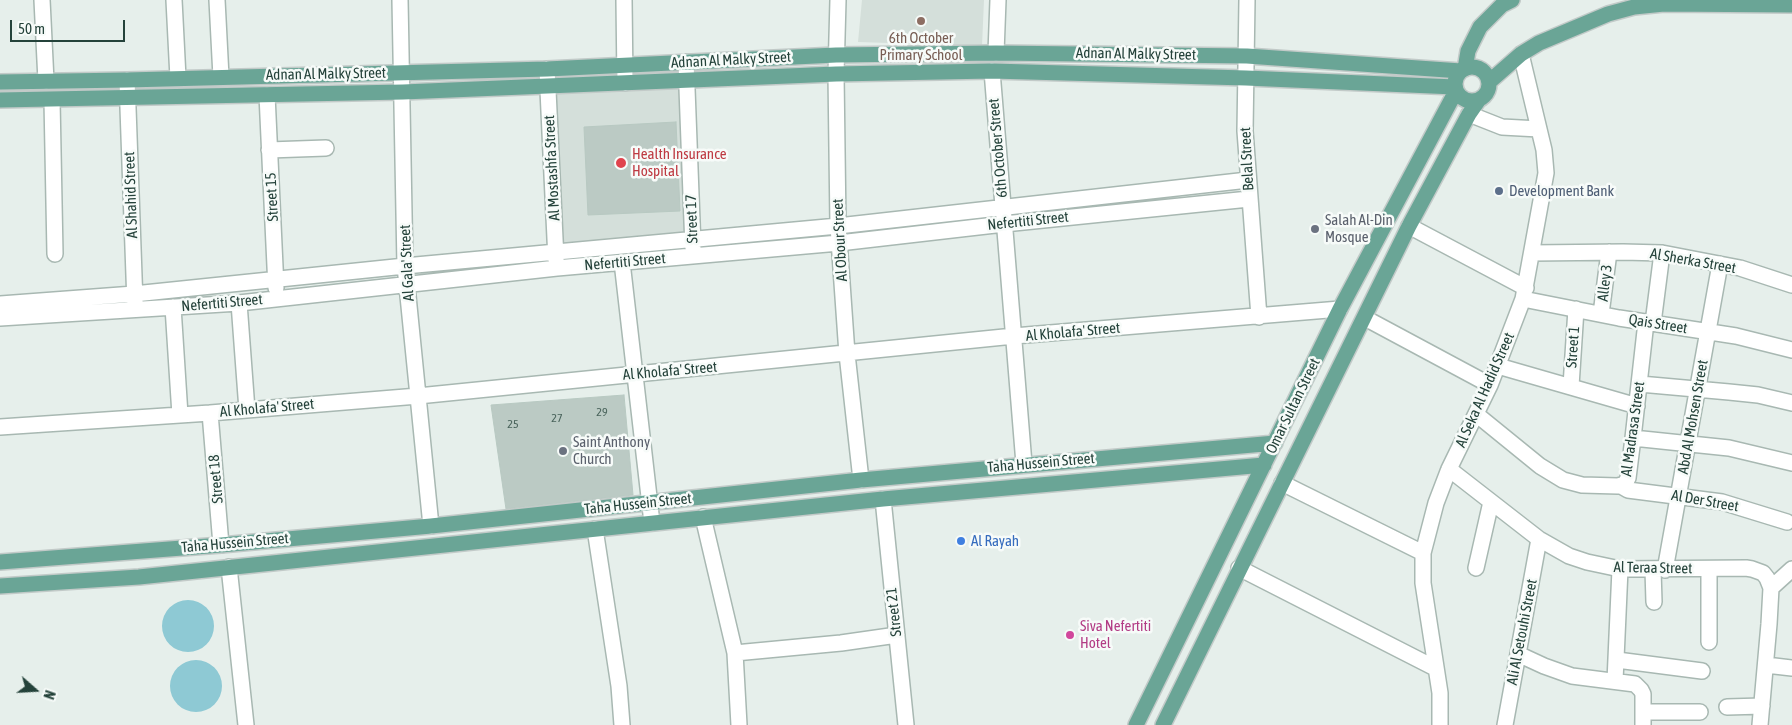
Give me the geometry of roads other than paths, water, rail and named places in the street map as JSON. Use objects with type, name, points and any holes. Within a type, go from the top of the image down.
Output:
[{"type":"main road","points":[[1463,70],[1468,52],[1480,27],[1502,5],[1512,0]]},
{"type":"main road","points":[[1489,82],[1521,54],[1539,43],[1608,14],[1634,7],[1680,4],[1792,4]]},
{"type":"main road","name":"Adnan Al Malky Street","points":[[0,82],[548,69],[836,55],[996,53],[1247,56],[1463,70]]},
{"type":"main road","points":[[1471,67],[1483,71],[1489,82],[1487,94],[1478,101],[1471,102],[1465,100],[1456,89],[1458,75],[1463,70],[1471,67]]},
{"type":"main road","name":"Adnan Al Malky Street","points":[[0,100],[402,92],[836,74],[992,71],[1246,78],[1456,89]]},
{"type":"main road","name":"Omar Sultan Street","points":[[1136,725],[1340,309],[1456,89]]},
{"type":"main road","name":"Omar Sultan Street","points":[[1163,725],[1409,226],[1469,114],[1478,101]]},
{"type":"main road","name":"Taha Hussein Street","points":[[0,562],[431,526],[861,480],[1275,443]]},
{"type":"main road","points":[[1239,446],[1246,452],[1247,456],[1241,467]]},
{"type":"main road","name":"Taha Hussein Street","points":[[0,586],[139,577],[883,499],[1264,465]]},
{"type":"street","points":[[42,0],[46,81]]},
{"type":"street","points":[[174,0],[178,78]]},
{"type":"street","points":[[217,0],[222,77]]},
{"type":"street","name":"Al Gala' Street","points":[[400,0],[405,266],[431,526]]},
{"type":"street","points":[[624,0],[625,83]]},
{"type":"street","name":"Al Obour Street","points":[[838,0],[836,55],[838,226],[847,354],[861,480]]},
{"type":"street","points":[[996,53],[998,0]]},
{"type":"street","name":"Belal Street","points":[[1247,0],[1245,130],[1259,317]]},
{"type":"street","name":"Al Seka Al Hadid Street","points":[[1440,725],[1440,693],[1423,583],[1423,553],[1436,503],[1449,469],[1498,366],[1525,293],[1547,165],[1521,54]]},
{"type":"street","name":"Street 17","points":[[686,62],[694,256]]},
{"type":"street","name":"Al Mostashfa Street","points":[[548,69],[557,268]]},
{"type":"street","name":"6th October Street","points":[[992,71],[1024,464]]},
{"type":"street","name":"Al Shahid Street","points":[[127,80],[135,310]]},
{"type":"street","name":"Street 15","points":[[267,95],[276,299]]},
{"type":"street","points":[[52,100],[55,254]]},
{"type":"street","points":[[1469,114],[1502,127],[1538,129]]},
{"type":"street","points":[[269,150],[326,148]]},
{"type":"street","name":"Nefertiti Street","points":[[0,304],[134,294],[405,266],[838,226],[1248,180]]},
{"type":"street","name":"Nefertiti Street","points":[[0,318],[239,303],[407,283],[839,243],[1249,199]]},
{"type":"street","name":"Qais Street","points":[[1409,226],[1525,293],[1576,309],[1736,336],[1792,350]]},
{"type":"street","name":"Alley 3","points":[[1601,314],[1609,252]]},
{"type":"street","name":"Al Sherka Street","points":[[1532,253],[1662,253],[1720,264],[1792,286]]},
{"type":"street","name":"Al Madrasa Street","points":[[1476,414],[1540,466],[1563,480],[1582,485],[1621,486],[1625,484],[1628,478],[1640,384],[1662,253]]},
{"type":"street","points":[[622,262],[652,523]]},
{"type":"street","name":"Abd Al Mohsen Street","points":[[1654,602],[1659,570],[1678,496],[1720,264]]},
{"type":"street","points":[[239,303],[247,410]]},
{"type":"street","points":[[173,308],[180,415]]},
{"type":"street","name":"Al Kholafa' Street","points":[[0,427],[210,413],[418,396],[1014,336],[1340,309]]},
{"type":"street","name":"Street 1","points":[[1571,386],[1576,309]]},
{"type":"street","points":[[1365,318],[1490,384]]},
{"type":"street","points":[[1498,366],[1637,406]]},
{"type":"street","points":[[1640,384],[1758,395],[1792,403]]},
{"type":"street","name":"Street 18","points":[[210,413],[221,545]]},
{"type":"street","points":[[1633,438],[1730,448],[1792,463]]},
{"type":"street","name":"Al Teraa Street","points":[[1449,469],[1540,539],[1569,556],[1620,569],[1752,569],[1767,578],[1771,588]]},
{"type":"street","points":[[1282,483],[1423,553]]},
{"type":"street","name":"Al Der Street","points":[[1621,486],[1628,490],[1722,502],[1787,522]]},
{"type":"street","name":"Street 21","points":[[883,499],[906,725]]},
{"type":"street","points":[[1476,568],[1491,502]]},
{"type":"street","points":[[703,517],[735,653],[739,725]]},
{"type":"street","points":[[595,529],[619,686],[622,725]]},
{"type":"street","name":"Ali Al Setouhi Street","points":[[1505,725],[1540,539]]},
{"type":"street","points":[[229,567],[246,725]]},
{"type":"street","points":[[1239,568],[1435,668]]},
{"type":"street","points":[[1615,682],[1620,569]]},
{"type":"street","points":[[1709,569],[1709,642]]},
{"type":"street","points":[[1760,725],[1771,588],[1792,569]]},
{"type":"street","points":[[735,653],[841,643],[897,635]]},
{"type":"street","points":[[1518,654],[1550,669],[1572,676],[1631,683],[1639,686],[1643,694],[1643,719],[1700,712]]},
{"type":"street","points":[[1617,660],[1702,670]]},
{"type":"street","points":[[1766,665],[1792,668]]},
{"type":"street","points":[[1727,707],[1762,706]]},
{"type":"water","points":[[188,600],[198,602],[206,608],[212,616],[214,626],[212,636],[206,644],[198,650],[188,652],[178,650],[170,644],[164,636],[162,626],[164,616],[170,608],[178,602]]},
{"type":"water","points":[[196,660],[206,662],[214,668],[220,676],[222,686],[220,696],[214,704],[206,710],[196,712],[186,710],[178,704],[172,696],[170,686],[172,676],[178,668],[186,662]]},
{"type":"place","name":"6th October Primary School","points":[[921,21]]},
{"type":"place","name":"Health Insurance Hospital","points":[[621,163]]},
{"type":"place","name":"Development Bank","points":[[1499,191]]},
{"type":"place","name":"Salah Al-Din Mosque","points":[[1315,229]]},
{"type":"place","name":"Saint Anthony Church","points":[[563,451]]},
{"type":"place","name":"Al Rayah","points":[[961,541]]},
{"type":"place","name":"Siva Nefertiti Hotel","points":[[1070,635]]}]
